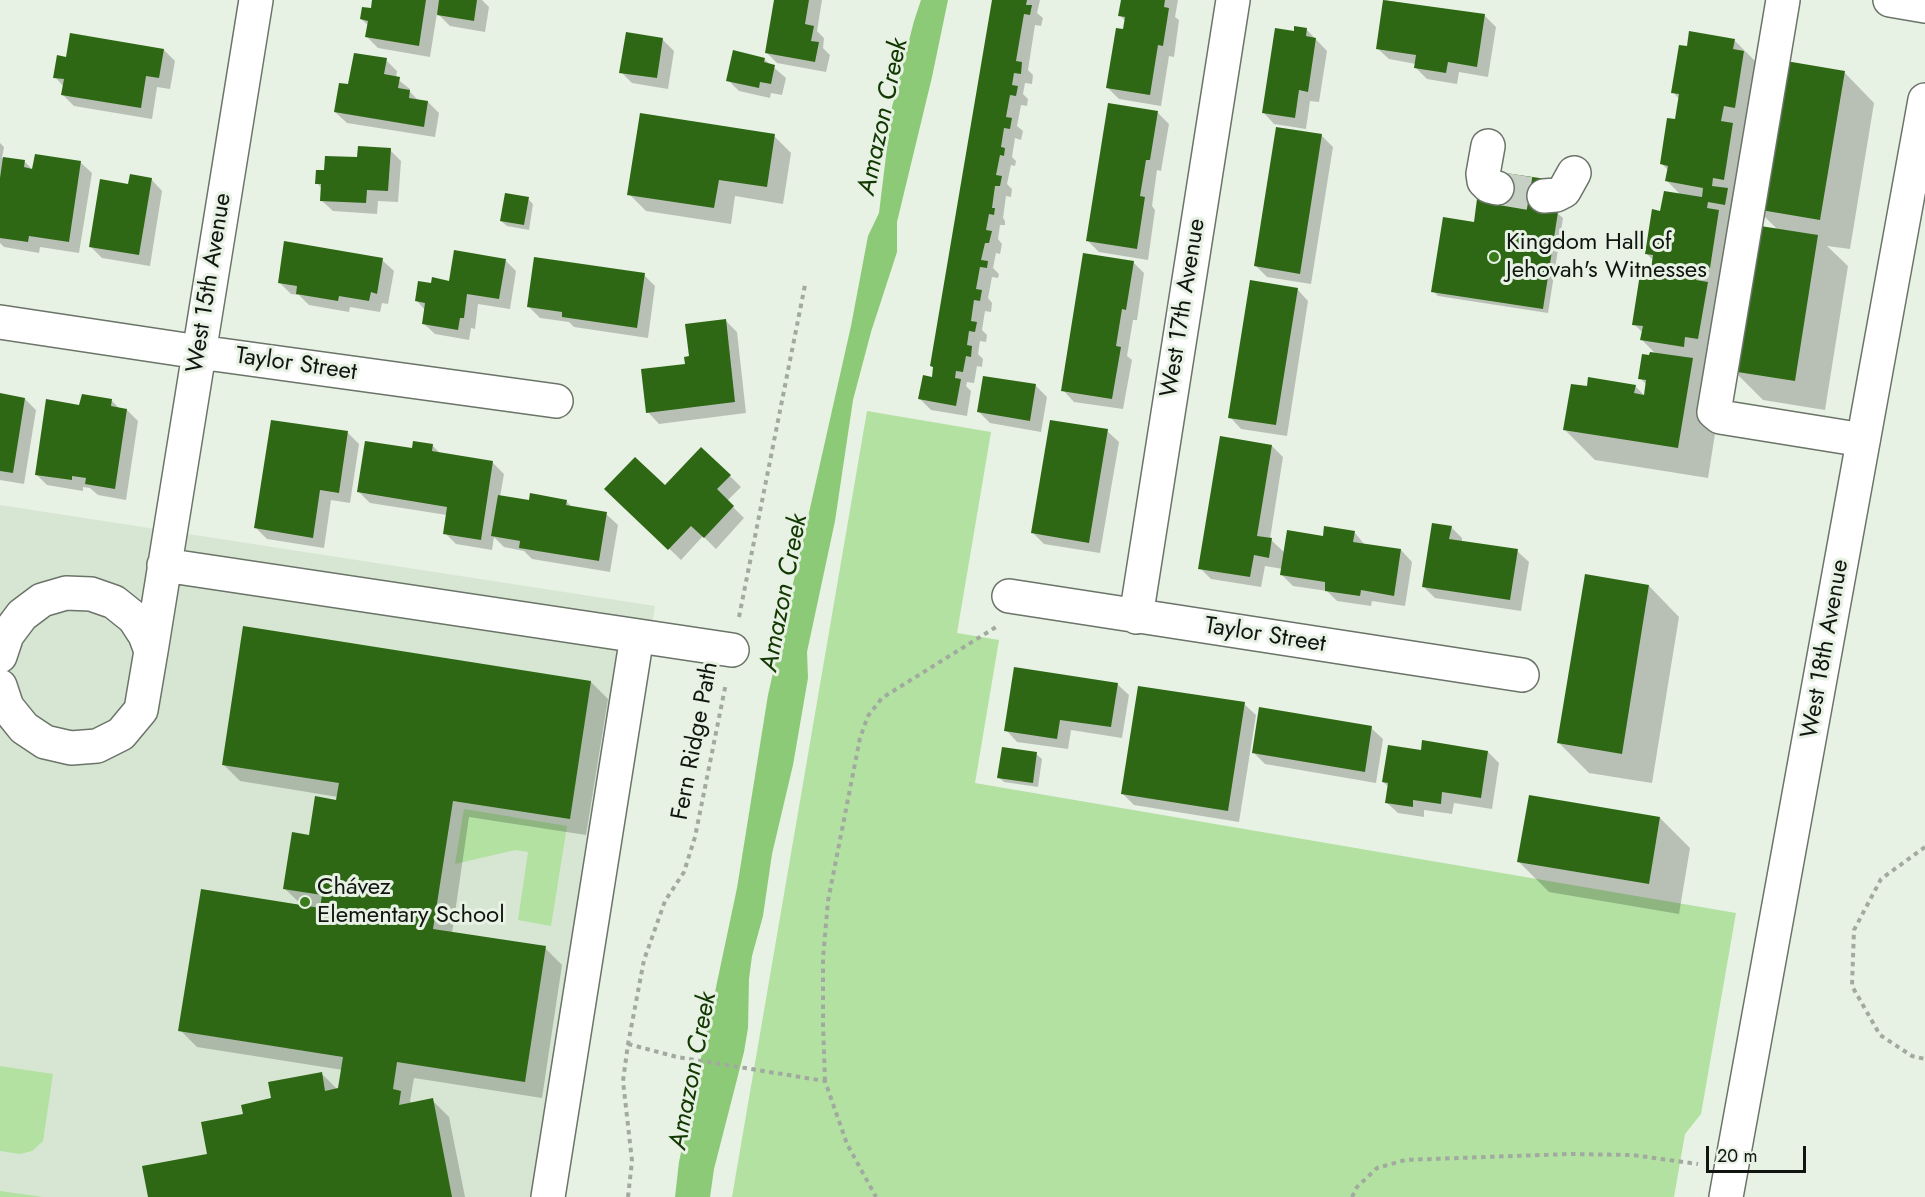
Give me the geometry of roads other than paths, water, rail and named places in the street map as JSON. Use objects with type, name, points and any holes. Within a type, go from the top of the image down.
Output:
[{"type":"street","name":"West 15th Avenue","points":[[0,686],[7,707],[24,728],[45,742],[71,748],[97,746],[121,734],[141,710],[256,0]]},
{"type":"street","name":"West 17th Avenue","points":[[1136,616],[1233,0]]},
{"type":"street","points":[[1783,0],[1714,412],[1720,417],[1863,440]]},
{"type":"street","points":[[1890,0],[1925,6]]},
{"type":"street","name":"West 18th Avenue","points":[[1729,1183],[1925,100]]},
{"type":"street","points":[[1488,146],[1484,181],[1489,186],[1497,188]]},
{"type":"street","points":[[1544,196],[1556,195],[1564,190],[1574,174]]},
{"type":"street","name":"Taylor Street","points":[[0,322],[556,401]]},
{"type":"street","points":[[0,656],[7,635],[22,615],[42,600],[66,593],[117,592],[143,586],[150,582],[164,565],[732,650]]},
{"type":"street","points":[[91,594],[114,603],[134,618],[145,635],[151,651]]},
{"type":"street","name":"Taylor Street","points":[[1009,596],[1522,675]]},
{"type":"street","points":[[548,1197],[637,636]]},
{"type":"tunnel","points":[[1497,188],[1544,196]]},
{"type":"place","name":"Kingdom Hall of Jehovah's Witnesses","points":[[1494,257]]},
{"type":"place","name":"Chávez Elementary School","points":[[305,902]]},
{"type":"water label","name":"Amazon Creek","points":[[884,117]]},
{"type":"water label","name":"Amazon Creek","points":[[785,593]]},
{"type":"water label","name":"Amazon Creek","points":[[694,1071]]}]
